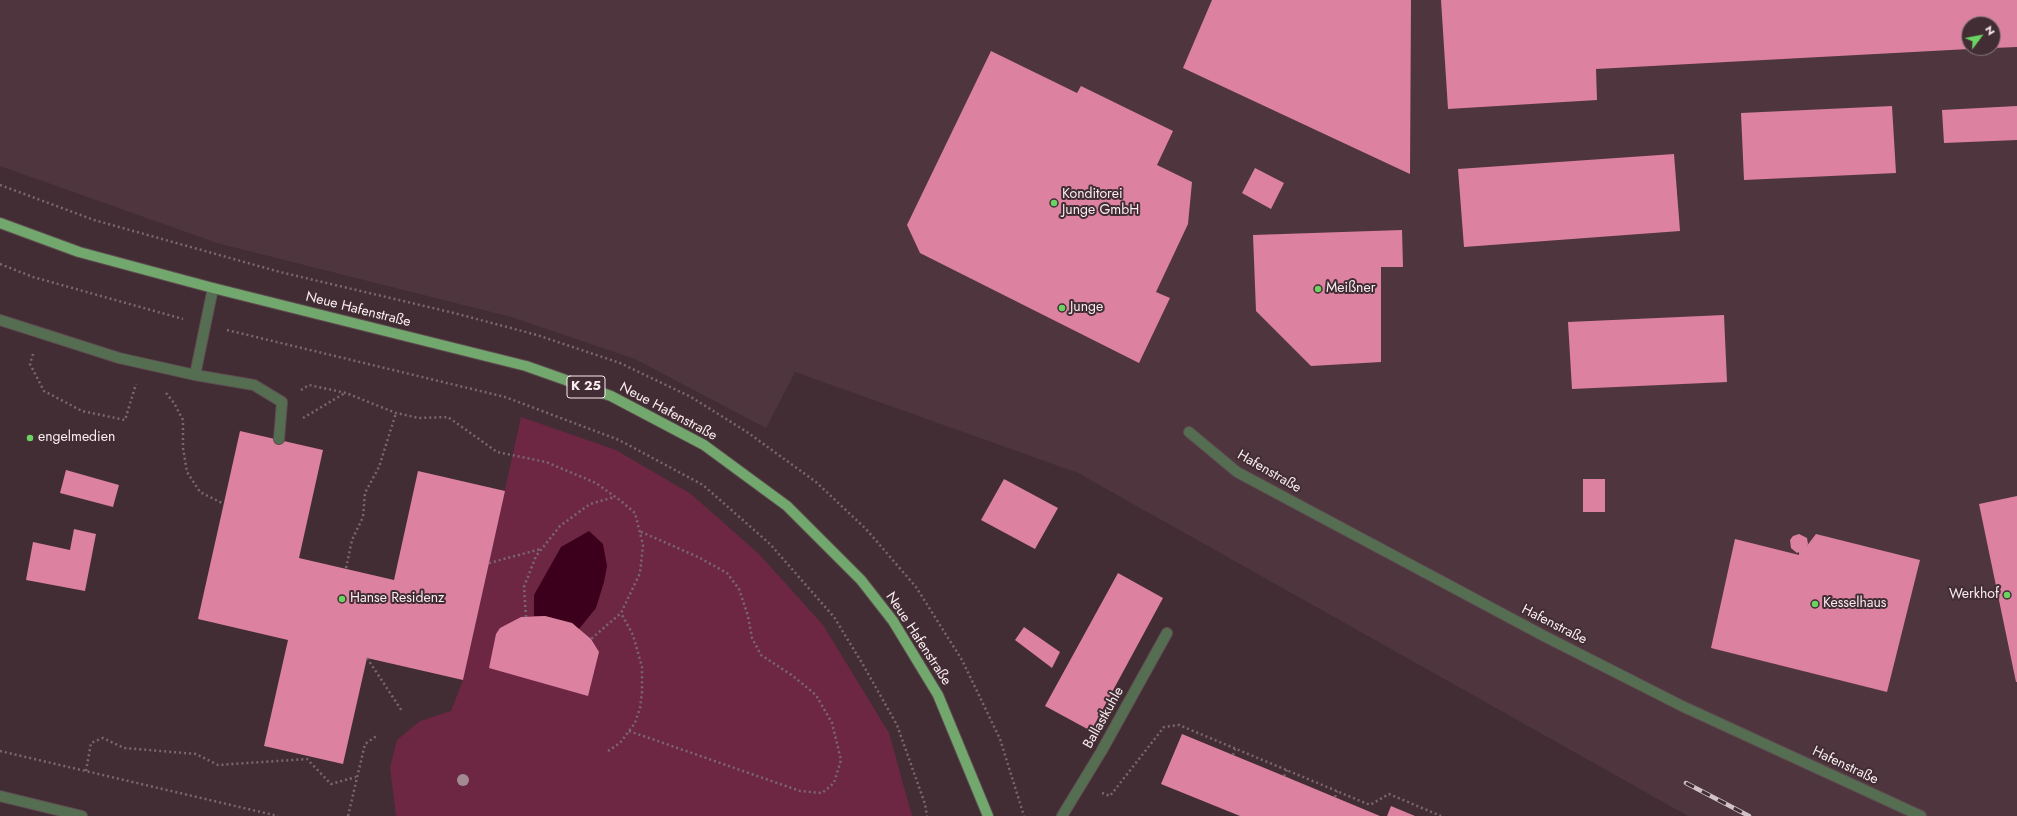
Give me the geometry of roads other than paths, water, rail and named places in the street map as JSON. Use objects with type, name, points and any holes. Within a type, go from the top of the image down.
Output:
[{"type":"main road","name":"Neue Hafenstraße","points":[[0,223],[79,252],[213,288],[526,366],[612,396],[704,445],[787,506],[862,580],[893,621],[938,695],[988,816]]},
{"type":"street","points":[[195,375],[213,288]]},
{"type":"street","points":[[0,320],[142,363],[195,375],[254,385],[282,402],[280,436]]},
{"type":"street","name":"Hafenstraße","points":[[1189,432],[1237,472],[1544,636],[1682,706],[1921,816]]},
{"type":"street","name":"Ballastkuhle","points":[[1062,816],[1101,752],[1167,633]]},
{"type":"street","points":[[0,796],[82,816]]},
{"type":"railway","points":[[1686,783],[1749,816]]},
{"type":"place","name":"Konditorei Junge GmbH","points":[[1054,203]]},
{"type":"place","name":"Meißner","points":[[1318,289]]},
{"type":"place","name":"Junge","points":[[1062,308]]},
{"type":"place","name":"engelmedien","points":[[30,438]]},
{"type":"place","name":"Werkhof","points":[[2007,595]]},
{"type":"place","name":"Hanse Residenz","points":[[342,599]]},
{"type":"place","name":"Kesselhaus","points":[[1815,604]]}]
